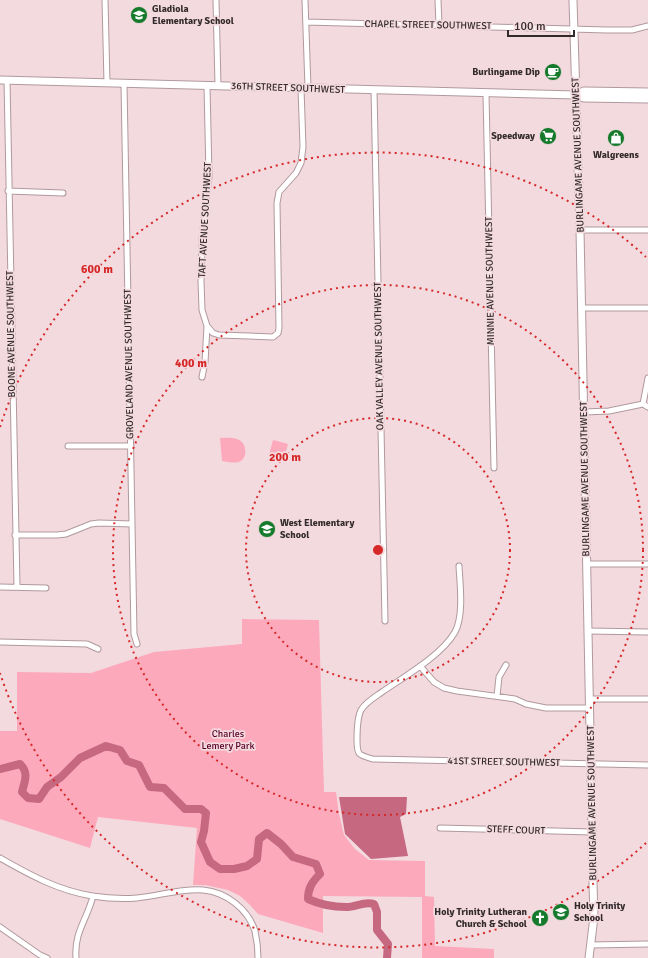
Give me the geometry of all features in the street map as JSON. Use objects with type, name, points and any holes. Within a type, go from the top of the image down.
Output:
[{"type":"street","points":[[105,0],[107,83]]},
{"type":"street","points":[[216,0],[218,86]]},
{"type":"street","points":[[207,326],[213,333],[218,335],[273,337],[276,335],[279,328],[277,203],[279,192],[296,172],[301,163],[305,88],[305,0]]},
{"type":"street","points":[[438,0],[439,26]]},
{"type":"street","name":"BURLINGAME AVENUE SOUTHWEST","points":[[573,0],[582,308],[594,918],[589,958]]},
{"type":"street","name":"CHAPEL STREET SOUTHWEST","points":[[306,22],[624,30],[639,29],[648,26]]},
{"type":"street","name":"36TH STREET SOUTHWEST","points":[[3,80],[486,94],[576,95],[584,98],[648,99]]},
{"type":"street","name":"BOONE AVENUE SOUTHWEST","points":[[3,80],[8,191],[17,587]]},
{"type":"street","name":"GROVELAND AVENUE SOUTHWEST","points":[[124,84],[134,634],[137,644]]},
{"type":"street","name":"TAFT AVENUE SOUTHWEST","points":[[202,377],[205,362],[207,326],[202,310],[201,276],[202,247],[209,176],[207,86]]},
{"type":"street","name":"OAK VALLEY AVENUE SOUTHWEST","points":[[374,90],[385,621]]},
{"type":"street","name":"36TH STREET SOUTHWEST","points":[[576,95],[584,91],[648,93]]},
{"type":"street","points":[[636,99],[648,93]]},
{"type":"street","name":"MINNIE AVENUE SOUTHWEST","points":[[486,94],[494,468]]},
{"type":"street","points":[[8,191],[63,193]]},
{"type":"street","points":[[580,230],[648,230]]},
{"type":"street","points":[[582,308],[648,308]]},
{"type":"street","points":[[584,412],[609,411],[645,405],[648,378]]},
{"type":"street","points":[[68,446],[131,446]]},
{"type":"street","points":[[15,535],[66,534],[91,524],[99,523],[132,524]]},
{"type":"street","points":[[587,564],[648,564]]},
{"type":"street","points":[[459,566],[460,612],[455,632],[442,648],[420,666],[434,682],[444,688],[457,692],[515,699],[526,704],[546,708],[590,708]]},
{"type":"street","points":[[0,587],[46,588]]},
{"type":"street","points":[[588,632],[648,632]]},
{"type":"street","points":[[0,642],[87,644],[98,649]]},
{"type":"street","points":[[497,696],[500,677],[506,665]]},
{"type":"street","name":"41ST STREET SOUTHWEST","points":[[420,666],[370,701],[361,710],[357,727],[357,752],[360,756],[373,759],[648,765]]},
{"type":"street","points":[[590,699],[648,699]]},
{"type":"street","name":"STEFF COURT","points":[[440,828],[592,832]]},
{"type":"street","points":[[0,858],[34,878],[48,884],[93,896],[136,898],[186,890],[204,890],[217,893],[229,898],[244,911],[251,921],[256,938],[258,958]]},
{"type":"street","points":[[76,958],[76,945],[79,929],[93,896]]},
{"type":"street","points":[[0,927],[40,955],[47,958]]},
{"type":"street","points":[[591,945],[648,944]]},
{"type":"green space","points":[[220,438],[235,438],[243,444],[245,447],[245,456],[241,461],[222,461]]},
{"type":"green space","points":[[273,440],[288,444],[284,459],[269,455]]},
{"type":"green space","name":"Charles Lemery Park","points":[[242,619],[319,620],[324,792],[336,792],[344,835],[355,849],[369,860],[425,861],[425,896],[434,897],[435,946],[494,949],[494,958],[422,958],[422,897],[323,896],[323,933],[258,914],[240,896],[228,890],[205,885],[193,885],[197,828],[98,817],[90,848],[0,819],[0,731],[17,731],[17,672],[91,673],[154,652],[242,644]]},
{"type":"shaded area","points":[[339,797],[407,797],[406,814],[400,817],[408,856],[371,859],[345,834]]},
{"type":"waterway","points":[[0,769],[20,764],[25,770],[25,780],[22,792],[28,798],[39,799],[47,787],[61,777],[80,758],[106,746],[120,750],[127,761],[139,765],[150,787],[164,788],[185,809],[201,809],[206,813],[201,842],[210,862],[220,869],[234,869],[247,866],[257,859],[259,839],[267,833],[281,844],[293,857],[316,864],[320,874],[311,885],[308,899],[326,905],[341,907],[350,907],[367,903],[374,904],[377,912],[377,930],[388,944],[387,958]]},
{"type":"place","name":"Gladiola Elementary School","points":[[139,15]]},
{"type":"place","name":"Burlingame Dip","points":[[553,72]]},
{"type":"place","name":"Speedway","points":[[548,136]]},
{"type":"place","name":"Walgreens","points":[[616,138]]},
{"type":"place","name":"West Elementary School","points":[[267,529]]},
{"type":"place","name":"Holy Trinity School","points":[[561,912]]},
{"type":"place","name":"Holy Trinity Lutheran Church & School","points":[[540,918]]}]
